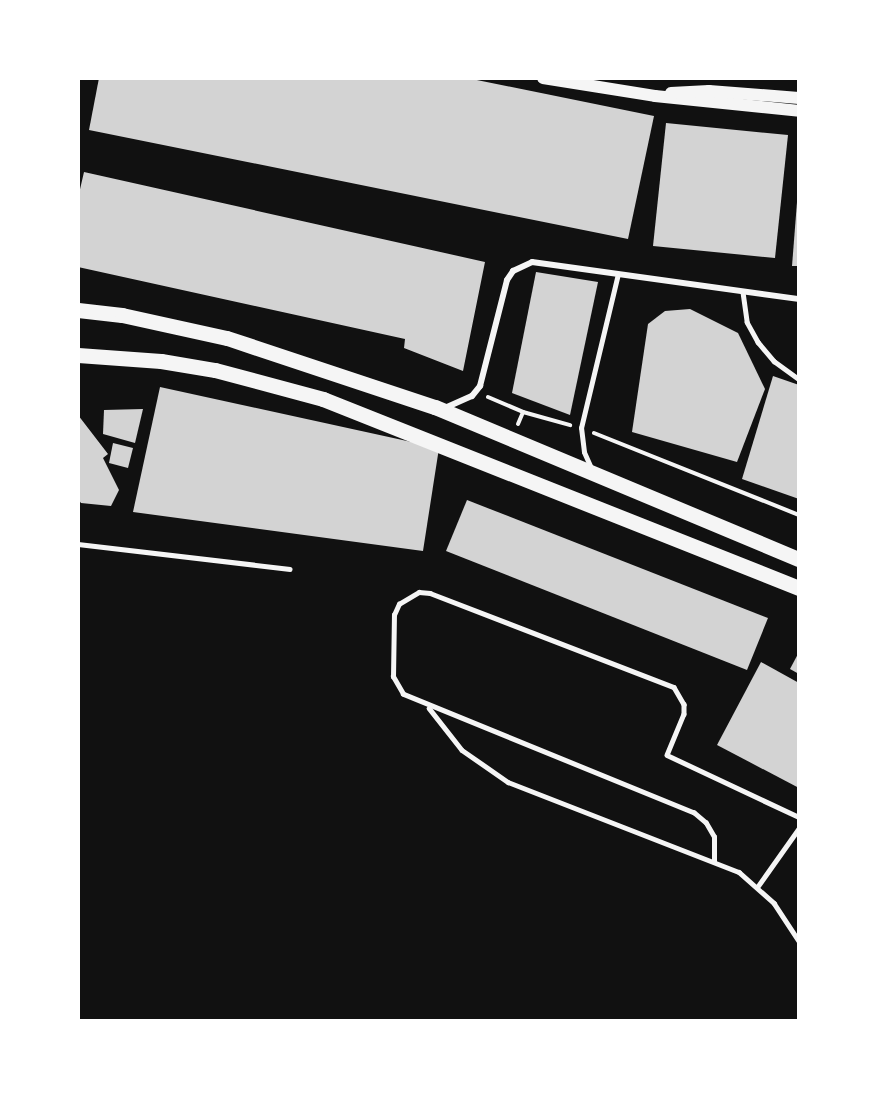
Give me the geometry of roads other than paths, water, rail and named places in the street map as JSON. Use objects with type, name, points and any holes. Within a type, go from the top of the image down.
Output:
[{"type":"main road","points":[[543,78],[655,96],[799,111]]},
{"type":"main road","points":[[655,96],[709,91],[799,98]]},
{"type":"main road","points":[[78,310],[122,315],[227,338],[435,407],[799,559]]},
{"type":"main road","points":[[78,355],[161,361],[215,370],[323,399],[799,588]]},
{"type":"street","points":[[435,407],[461,404],[476,392],[485,374],[507,280],[522,265],[542,262],[618,274],[703,282],[743,292],[799,299]]},
{"type":"lane","points":[[594,473],[584,452],[580,428],[618,274]]},
{"type":"lane","points":[[743,292],[747,322],[758,342],[774,361],[799,379]]},
{"type":"lane","points":[[78,544],[290,569]]},
{"type":"lane","points":[[714,862],[714,837],[706,823],[694,813],[428,707],[403,694],[393,677],[394,615],[399,604],[418,592],[430,593],[674,687],[684,704],[684,714],[667,755],[799,817]]},
{"type":"lane","points":[[428,707],[462,750],[508,782],[714,862],[758,886],[798,937]]},
{"type":"lane","points":[[758,886],[799,828]]}]
